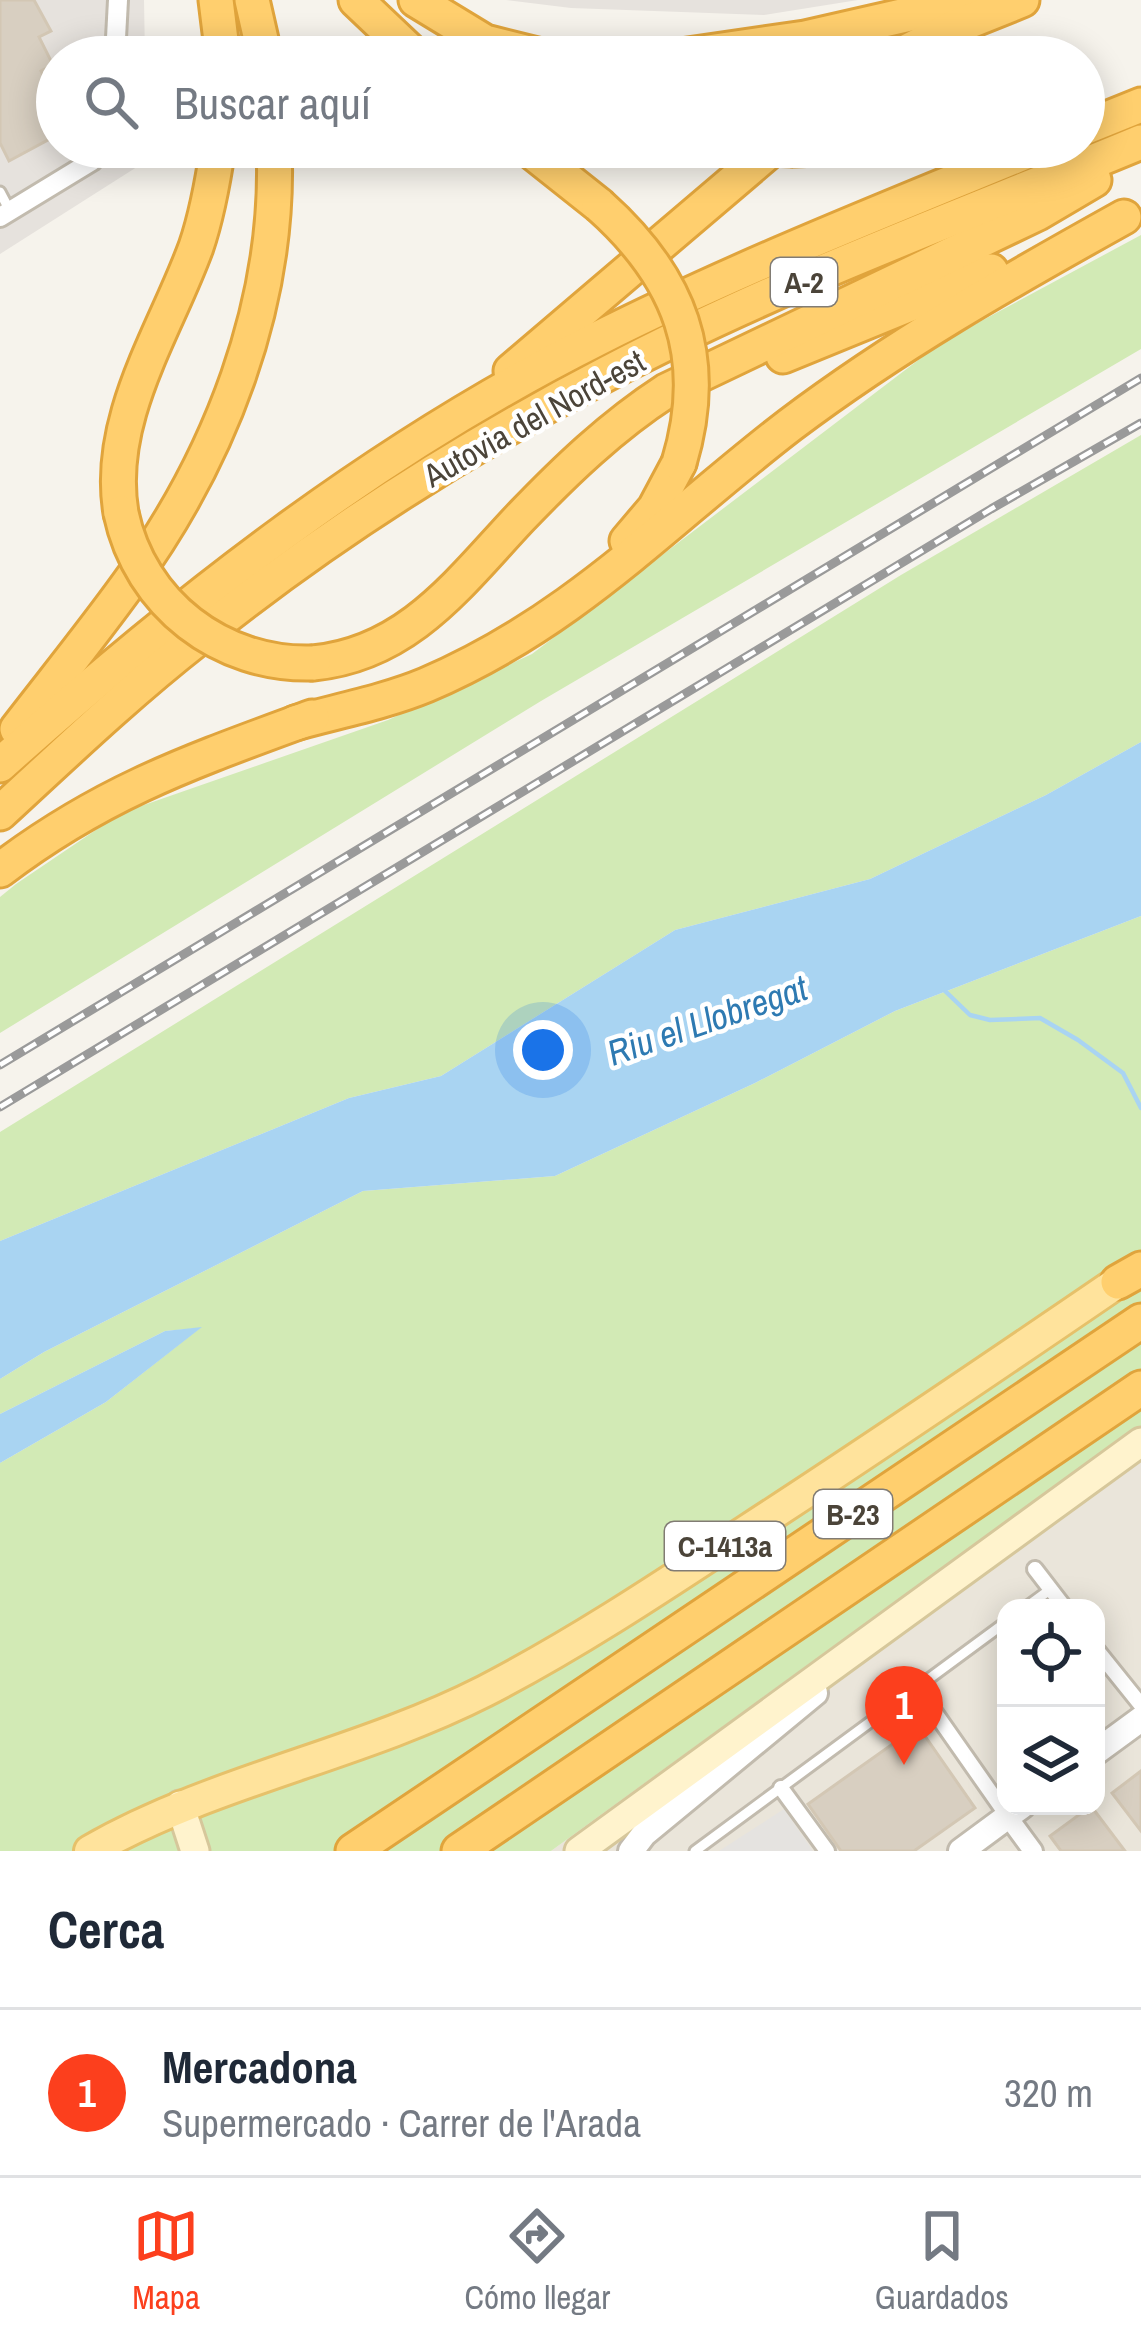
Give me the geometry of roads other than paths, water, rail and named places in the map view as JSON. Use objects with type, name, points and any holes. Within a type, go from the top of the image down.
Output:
[{"type":"highway","points":[[216,0],[220,36]]},
{"type":"highway","points":[[252,0],[260,36]]},
{"type":"highway","points":[[356,0],[394,36]]},
{"type":"highway","points":[[404,0],[455,36]]},
{"type":"highway","points":[[416,0],[475,36]]},
{"type":"highway","points":[[813,36],[972,0]]},
{"type":"highway","points":[[937,36],[1022,0]]},
{"type":"highway","points":[[1105,100],[1141,93]]},
{"type":"highway","points":[[1105,119],[1141,104]]},
{"type":"highway","points":[[213,168],[197,244],[141,376],[126,425],[118,474],[122,513],[134,555],[160,596],[190,624],[234,650],[264,660],[314,664],[370,651],[417,625],[625,417],[667,391],[1038,213],[1141,146]]},
{"type":"highway","name":"Autovia del Nord-est","points":[[1105,161],[1141,146]]},
{"type":"highway","points":[[0,752],[129,583],[191,483],[235,386],[260,302],[273,168]]},
{"type":"highway","points":[[0,869],[66,823],[146,779],[450,660],[548,605],[637,532],[679,463],[692,405],[690,356],[681,318],[657,267],[626,229],[552,168]]},
{"type":"highway","points":[[468,411],[548,336],[759,168]]},
{"type":"highway","name":"Autovia del Nord-est","points":[[0,765],[244,558],[468,411],[596,340],[760,262],[987,168]]},
{"type":"highway","name":"Autovia del Nord-est","points":[[0,813],[197,638],[371,513],[478,445],[613,370],[776,294],[1087,168]]},
{"type":"highway","points":[[598,445],[770,362],[1132,214]]},
{"type":"highway","points":[[295,723],[421,687],[520,638],[599,585],[788,427],[882,359],[979,298],[1132,214]]},
{"type":"highway","name":"B-23","points":[[353,1851],[1141,1321]]},
{"type":"highway","name":"B-23","points":[[459,1851],[1141,1388]]},
{"type":"main road","name":"C-1413a","points":[[89,1851],[180,1805],[432,1716],[534,1664],[779,1511],[1133,1272]]},
{"type":"main road","points":[[579,1851],[1141,1442]]},
{"type":"main road","points":[[180,1805],[195,1851]]},
{"type":"street","points":[[117,36],[118,0]]},
{"type":"street","points":[[5,214],[81,168]]},
{"type":"street","points":[[1035,1569],[1058,1599]]},
{"type":"street","points":[[631,1851],[644,1834],[766,1736],[909,1610]]},
{"type":"street","points":[[1105,1660],[1141,1705]]},
{"type":"street","points":[[917,1687],[997,1789]]},
{"type":"street","points":[[1105,1745],[1141,1719]]},
{"type":"street","points":[[781,1788],[827,1851]]},
{"type":"street","points":[[961,1851],[1011,1815]]},
{"type":"street","points":[[1016,1815],[1033,1851]]},
{"type":"lane","points":[[0,192],[5,214]]},
{"type":"lane","points":[[1037,1599],[1051,1589]]},
{"type":"lane","points":[[695,1851],[997,1629]]},
{"type":"water","name":"Riu el Llobregat","points":[[1141,742],[1141,916],[895,1011],[755,1083],[555,1176],[363,1191],[44,1352],[0,1379],[0,1241],[349,1098],[441,1076],[675,930],[870,879],[1046,795]]},
{"type":"water","points":[[202,1327],[106,1402],[0,1463],[0,1414],[165,1331]]},
{"type":"waterway","points":[[944,990],[970,1015],[990,1020],[1040,1018],[1078,1040],[1123,1073],[1141,1108]]},
{"type":"railway","points":[[0,1065],[1141,378]]},
{"type":"railway","points":[[0,1107],[1141,423]]},
{"type":"place","name":"Mercadona","points":[[904,1765]]}]
